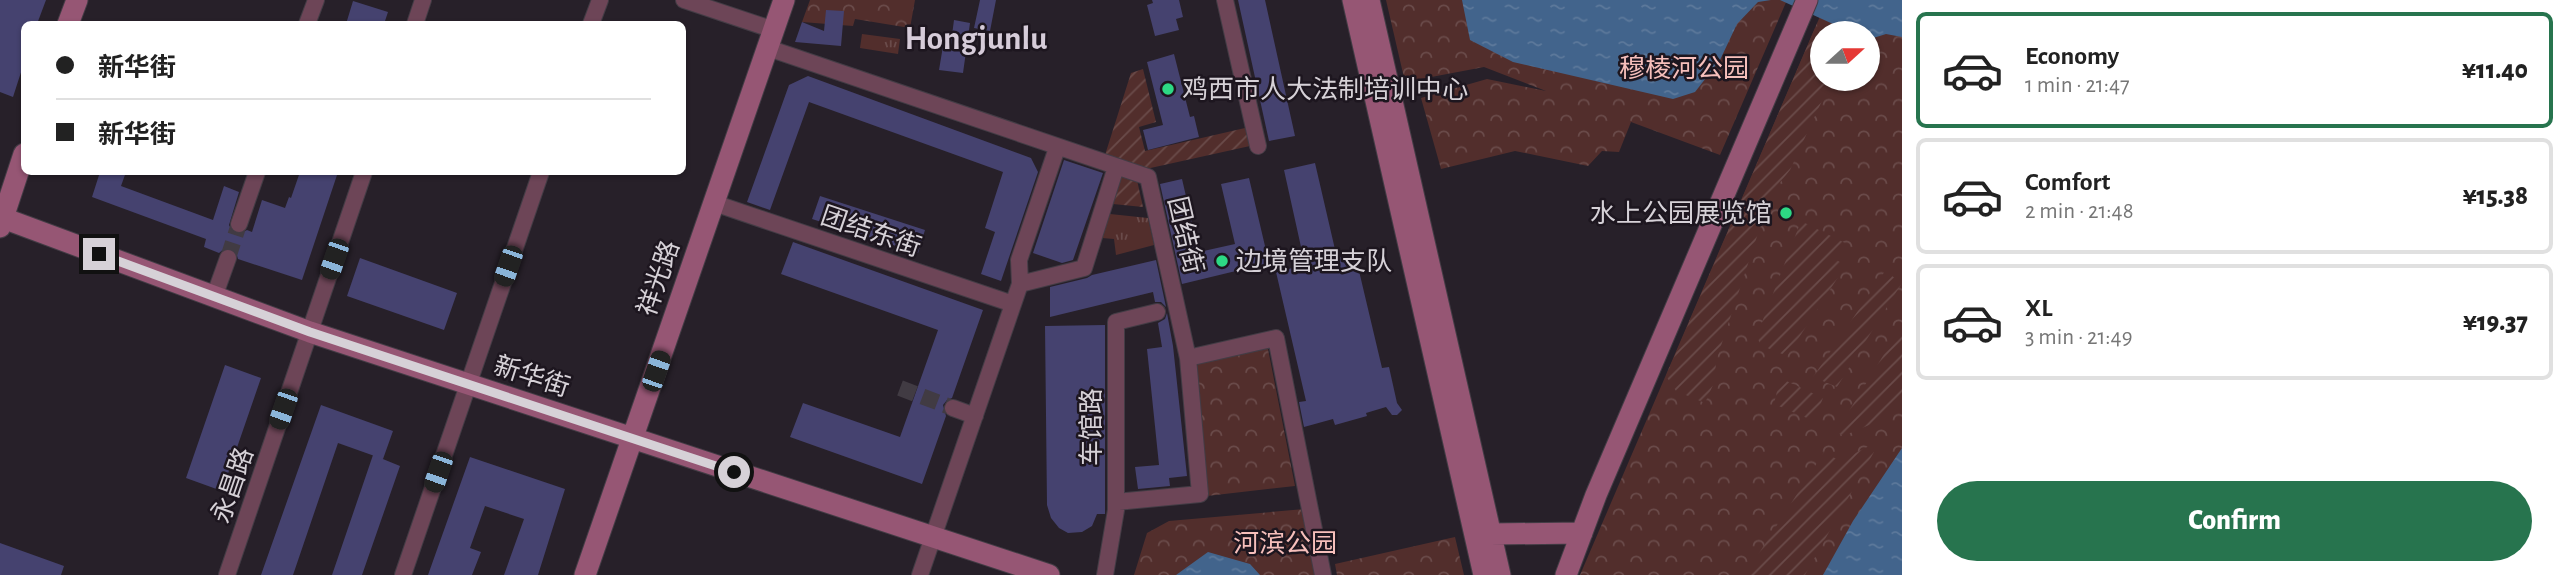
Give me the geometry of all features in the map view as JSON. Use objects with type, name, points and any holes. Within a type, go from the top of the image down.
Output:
[{"type":"street","points":[[69,21],[77,0]]},
{"type":"street","points":[[308,21],[316,0]]},
{"type":"street","points":[[416,21],[423,0]]},
{"type":"street","points":[[592,21],[600,0]]},
{"type":"street","name":"团结街","points":[[684,0],[771,39],[1058,148],[1148,177],[1188,358],[1200,494],[1116,502]]},
{"type":"street","name":"祥光路","points":[[585,575],[784,0]]},
{"type":"street","points":[[1226,0],[1258,146]]},
{"type":"street","points":[[1353,0],[1484,575]]},
{"type":"street","points":[[1369,0],[1500,575]]},
{"type":"street","points":[[1566,575],[1807,0]]},
{"type":"street","points":[[920,575],[1020,284],[1019,260],[1058,148]]},
{"type":"street","points":[[1,225],[21,163]]},
{"type":"street","points":[[1020,284],[1084,268],[1116,167]]},
{"type":"street","points":[[239,224],[256,175]]},
{"type":"street","name":"永昌路","points":[[227,575],[363,175]]},
{"type":"street","points":[[403,575],[540,175]]},
{"type":"street","name":"团结东街","points":[[714,203],[1013,304]]},
{"type":"street","name":"新华街","points":[[1,225],[214,297],[307,338]]},
{"type":"street","name":"新华街","points":[[1,225],[307,338],[930,543],[1048,575]]},
{"type":"street","points":[[214,297],[228,258]]},
{"type":"street","name":"车馆路","points":[[1105,575],[1116,502],[1116,322],[1157,312]]},
{"type":"street","points":[[1188,358],[1276,338],[1323,575]]},
{"type":"street","points":[[953,408],[975,416]]},
{"type":"street","points":[[1490,534],[1582,533]]},
{"type":"street","name":"新华街","points":[[930,543],[1004,575]]},
{"type":"green space","points":[[810,0],[915,0],[910,28],[855,19],[853,26],[802,22]]},
{"type":"green space","name":"穆棱河公园","points":[[1386,0],[1787,0],[1720,155],[1631,122],[1619,152],[1602,151],[1588,166],[1515,151],[1441,169],[1421,98],[1487,79],[1546,91],[1484,67],[1405,82]]},
{"type":"green space","points":[[1827,0],[1902,0],[1902,575],[1580,575],[1810,40],[1810,91],[1880,91],[1880,21],[1818,21]]},
{"type":"green space","points":[[862,34],[900,39],[898,54],[860,48]]},
{"type":"green space","points":[[1810,40],[1810,91],[1826,91],[1790,170],[1771,194],[1717,358],[1713,385],[1705,403],[1676,391],[1666,376]]},
{"type":"green space","points":[[1143,69],[1156,122],[1139,127],[1145,151],[1245,128],[1250,146],[1146,169],[1105,155],[1131,73]]},
{"type":"green space","points":[[1121,176],[1137,180],[1143,207],[1113,204]]},
{"type":"green space","points":[[1110,214],[1148,218],[1154,245],[1116,255],[1114,239],[1102,238]]},
{"type":"green space","points":[[1801,221],[1845,243],[1836,260],[1846,265],[1787,356],[1760,345],[1757,335]]},
{"type":"green space","points":[[1885,271],[1902,283],[1837,387],[1813,377]]},
{"type":"green space","points":[[1902,325],[1902,398],[1893,415],[1843,436],[1836,432]]},
{"type":"green space","points":[[1267,344],[1295,486],[1207,496],[1194,361]]},
{"type":"green space","points":[[1780,378],[1823,398],[1814,421],[1774,404]]},
{"type":"green space","points":[[1871,445],[1874,452],[1805,575],[1745,575],[1824,452],[1840,461]]},
{"type":"green space","name":"河滨公园","points":[[1316,508],[1322,575],[1134,575],[1147,533],[1169,521]]},
{"type":"green space","points":[[1455,537],[1464,575],[1337,575],[1335,564]]},
{"type":"water","points":[[1462,0],[1771,0],[1758,2],[1737,24],[1720,60],[1695,92],[1673,99],[1513,62],[1470,40]]},
{"type":"water","points":[[1780,0],[1902,0],[1902,37],[1886,34],[1880,36],[1880,21],[1826,21]]},
{"type":"water","points":[[1902,448],[1902,575],[1823,575],[1853,521]]},
{"type":"water","points":[[1208,552],[1250,564],[1260,575],[1176,575]]},
{"type":"building","points":[[0,0],[46,0],[38,21],[21,21],[21,72],[13,97],[0,92]]},
{"type":"building","points":[[980,0],[996,0],[990,31],[974,28]]},
{"type":"building","points":[[1152,0],[1179,0],[1183,17],[1176,19],[1179,30],[1155,36],[1147,5],[1153,3]]},
{"type":"building","points":[[1238,0],[1265,0],[1295,136],[1269,141]]},
{"type":"building","points":[[353,1],[388,12],[385,21],[347,21]]},
{"type":"building","points":[[826,10],[844,11],[841,46],[795,42],[802,22],[824,31]]},
{"type":"building","points":[[954,20],[970,23],[963,73],[939,70],[945,34],[952,35]]},
{"type":"building","name":"鸡西市人大法制培训中心","points":[[1174,54],[1190,117],[1194,116],[1199,137],[1148,150],[1143,130],[1163,125],[1147,62]]},
{"type":"building","points":[[808,76],[1031,158],[1038,172],[1001,281],[981,274],[995,232],[985,228],[1003,172],[809,102],[770,210],[747,202],[789,85]]},
{"type":"building","points":[[1064,160],[1103,173],[1073,260],[1062,263],[1033,253]]},
{"type":"building","points":[[1315,163],[1337,258],[1355,254],[1382,368],[1389,367],[1397,403],[1402,410],[1397,415],[1392,415],[1386,407],[1366,413],[1367,416],[1335,425],[1333,419],[1304,427],[1299,402],[1306,401],[1276,272],[1305,265],[1284,170]]},
{"type":"building","points":[[99,175],[125,175],[121,186],[213,220],[224,186],[239,192],[229,225],[232,231],[240,234],[247,230],[252,232],[262,200],[285,208],[299,175],[337,175],[302,280],[238,259],[231,248],[225,248],[219,253],[204,247],[206,239],[92,197]]},
{"type":"building","points":[[1249,178],[1269,263],[1182,284],[1160,184],[1182,179],[1199,252],[1235,244],[1221,184]]},
{"type":"building","points":[[820,196],[925,230],[918,253],[812,219]]},
{"type":"building","points":[[793,242],[983,310],[952,398],[943,405],[946,416],[922,484],[790,437],[803,403],[900,437],[938,330],[781,274]]},
{"type":"building","points":[[360,258],[457,293],[444,330],[347,296]]},
{"type":"building","points":[[1156,260],[1166,307],[1161,302],[1155,302],[1153,292],[1050,317],[1050,287]]},
{"type":"building","points":[[1167,313],[1187,476],[1169,478],[1170,486],[1138,489],[1135,467],[1159,465],[1147,349],[1162,347],[1158,323],[1165,319]]},
{"type":"building","points":[[1105,325],[1105,514],[1097,514],[1092,526],[1082,532],[1068,533],[1059,528],[1051,518],[1047,505],[1045,326]]},
{"type":"building","points":[[225,365],[261,378],[222,491],[186,478]]},
{"type":"building","points":[[321,405],[393,431],[383,459],[338,443],[293,575],[261,575]]},
{"type":"building","points":[[373,455],[400,466],[362,575],[332,575]]},
{"type":"building","points":[[470,457],[565,489],[538,575],[504,575],[524,519],[485,506],[470,548],[481,552],[472,575],[428,575]]},
{"type":"building","points":[[0,543],[64,566],[61,575],[0,575]]},
{"type":"tunnel","points":[[228,258],[239,224]]},
{"type":"tunnel","points":[[900,388],[953,408]]},
{"type":"place","name":"鸡西市人大法制培训中心","points":[[1168,89]]},
{"type":"place","name":"水上公园展览馆","points":[[1786,213]]},
{"type":"place","name":"边境管理支队","points":[[1222,261]]},
{"type":"district","name":"Hongjunlu","points":[[976,37]]},
{"type":"route","points":[[99,254],[310,332],[734,472]]}]
